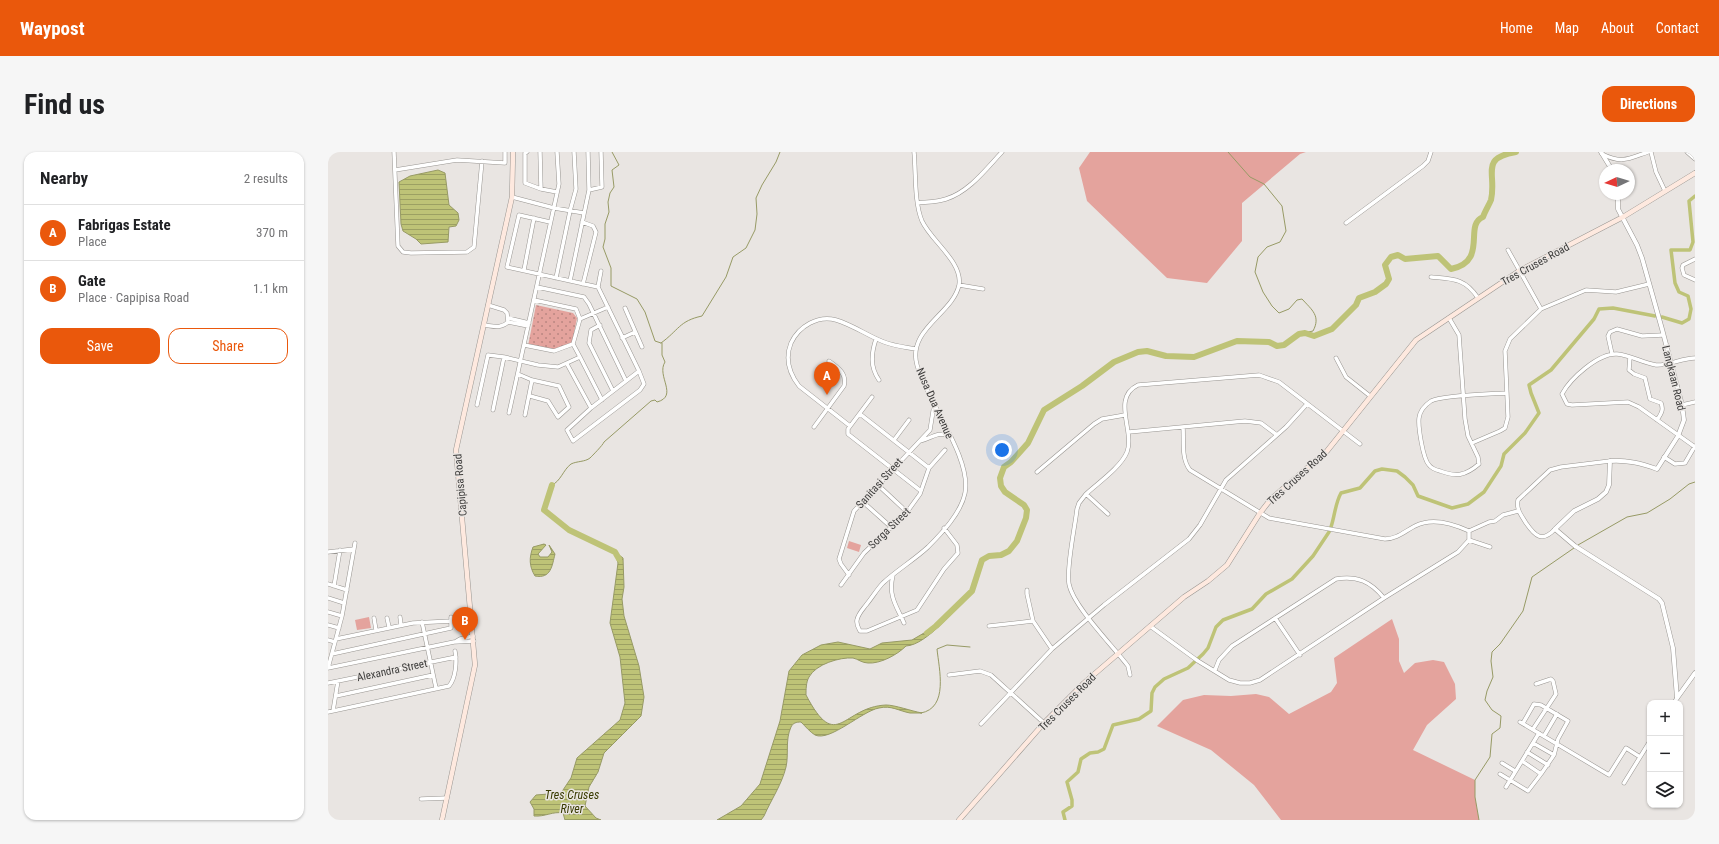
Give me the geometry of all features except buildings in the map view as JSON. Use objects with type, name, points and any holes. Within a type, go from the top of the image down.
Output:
[{"type":"main road","name":"Capipisa Road","points":[[442,820],[475,669],[474,638],[456,450],[512,197],[513,152]]},
{"type":"main road","name":"Tres Cruses Road","points":[[960,820],[1044,723],[1084,683],[1184,597],[1208,581],[1227,565],[1260,513],[1271,499],[1327,451],[1416,340],[1519,271],[1623,217],[1695,173]]},
{"type":"street","points":[[394,152],[398,246],[401,251],[411,253],[467,252],[474,247],[482,161]]},
{"type":"street","points":[[395,170],[457,160],[505,163],[505,152]]},
{"type":"street","points":[[527,152],[524,153],[525,183],[541,189],[558,192]]},
{"type":"street","points":[[540,152],[541,189]]},
{"type":"street","points":[[509,413],[550,222],[558,192],[557,152]]},
{"type":"street","points":[[556,278],[576,188],[574,152]]},
{"type":"street","points":[[570,281],[589,190],[588,152]]},
{"type":"street","points":[[589,190],[601,188],[603,186],[601,152]]},
{"type":"street","points":[[850,426],[799,386],[790,372],[788,354],[790,346],[796,335],[811,323],[831,319],[842,322],[876,339],[895,346],[916,349],[925,331],[954,297],[958,285],[956,268],[929,233],[922,219],[918,203],[914,152]]},
{"type":"street","points":[[918,203],[936,201],[954,196],[970,184],[1002,152]]},
{"type":"street","points":[[1346,223],[1423,166],[1428,161],[1431,152]]},
{"type":"street","points":[[1601,153],[1614,160],[1618,160],[1628,159],[1650,152],[1656,172],[1665,191]]},
{"type":"street","points":[[1688,152],[1695,159]]},
{"type":"street","points":[[1601,153],[1608,164]]},
{"type":"street","points":[[512,197],[554,208],[584,213]]},
{"type":"street","name":"Langkaan Road","points":[[1610,461],[1631,461],[1657,469],[1678,436],[1684,420],[1682,405],[1649,284],[1637,245],[1618,209],[1618,200]]},
{"type":"street","points":[[550,222],[519,215],[507,266],[598,287]]},
{"type":"street","points":[[524,270],[534,218]]},
{"type":"street","points":[[582,222],[593,226],[596,232],[583,284]]},
{"type":"street","points":[[1508,250],[1541,308]]},
{"type":"street","points":[[1695,259],[1684,265],[1682,268],[1684,275],[1695,280]]},
{"type":"street","points":[[601,271],[598,287],[639,371],[644,384],[640,390],[573,441],[567,430],[590,408],[639,371]]},
{"type":"street","points":[[1431,277],[1461,281],[1472,288],[1478,298]]},
{"type":"street","points":[[1472,443],[1505,428],[1508,417],[1505,351],[1510,339],[1541,308],[1586,290],[1616,292],[1649,284]]},
{"type":"street","points":[[958,285],[983,289]]},
{"type":"street","points":[[537,288],[584,297],[600,325],[626,380]]},
{"type":"street","points":[[534,300],[576,309],[580,319],[573,344],[602,400]]},
{"type":"street","points":[[484,325],[499,327],[505,325],[508,320],[507,313],[504,310],[488,305]]},
{"type":"street","points":[[580,319],[608,307]]},
{"type":"street","points":[[625,308],[642,347]]},
{"type":"street","points":[[1449,318],[1459,335],[1464,396],[1465,420],[1468,436],[1478,457],[1479,464],[1473,470],[1461,475],[1451,475],[1434,469],[1428,465],[1425,458],[1419,419],[1426,404],[1433,400],[1464,396],[1507,393]]},
{"type":"street","points":[[508,320],[529,325]]},
{"type":"street","points":[[600,325],[591,330],[589,343],[613,391]]},
{"type":"street","points":[[1612,354],[1608,336],[1610,332],[1617,329],[1642,336],[1663,334]]},
{"type":"street","points":[[622,338],[635,332]]},
{"type":"street","points":[[876,339],[873,348],[872,366],[879,380]]},
{"type":"street","points":[[524,345],[554,351],[573,344]]},
{"type":"street","name":"Nusa Dua Avenue","points":[[901,617],[867,632],[860,631],[857,624],[858,616],[882,584],[928,546],[944,528],[962,503],[967,483],[963,464],[934,404],[917,364],[916,349]]},
{"type":"street","points":[[477,405],[487,356],[491,354],[538,365],[558,367],[568,364],[580,357]]},
{"type":"street","points":[[1664,457],[1675,464],[1685,463],[1695,446],[1678,436],[1639,407],[1628,402],[1572,405],[1567,404],[1562,394],[1565,388],[1590,364],[1609,354],[1619,354],[1657,365],[1695,358]]},
{"type":"street","points":[[493,410],[504,357]]},
{"type":"street","points":[[1630,357],[1629,370],[1634,374],[1645,378],[1650,399],[1661,403],[1663,410],[1657,420]]},
{"type":"street","points":[[1336,358],[1346,377],[1370,396]]},
{"type":"street","points":[[814,427],[844,386],[844,374],[839,368],[829,361]]},
{"type":"street","points":[[568,364],[590,408]]},
{"type":"street","points":[[518,374],[532,380],[559,386],[569,407],[558,417],[548,401],[530,396]]},
{"type":"street","points":[[1130,675],[1128,666],[1089,618],[1072,592],[1069,584],[1069,571],[1079,503],[1086,494],[1124,458],[1127,451],[1129,432],[1125,415],[1126,395],[1131,388],[1138,385],[1258,374],[1279,382],[1360,444]]},
{"type":"street","points":[[525,415],[532,380]]},
{"type":"street","points":[[872,397],[850,426],[848,433],[920,491]]},
{"type":"street","points":[[1682,405],[1695,402]]},
{"type":"street","points":[[934,404],[930,430],[934,435]]},
{"type":"street","points":[[981,724],[1052,649],[1189,539],[1200,525],[1226,480],[1277,435],[1307,404]]},
{"type":"street","points":[[860,414],[929,468]]},
{"type":"street","points":[[1037,472],[1094,424],[1102,419],[1125,415]]},
{"type":"street","points":[[894,440],[909,420]]},
{"type":"street","points":[[1129,432],[1183,426],[1255,421],[1261,423],[1277,435]]},
{"type":"street","points":[[1183,426],[1186,466],[1194,473],[1269,518],[1385,539],[1393,539],[1416,525],[1426,522],[1452,525],[1469,531],[1489,522],[1495,521],[1503,515],[1518,511]]},
{"type":"street","name":"Sanitasi Street","points":[[849,575],[841,564],[840,554],[854,511],[930,430]]},
{"type":"street","name":"Sanitasi Street","points":[[920,441],[928,439],[934,435],[949,435]]},
{"type":"street","name":"Sorga Street","points":[[841,585],[864,553],[907,512],[920,491],[929,468],[945,450]]},
{"type":"street","points":[[1610,461],[1609,485],[1606,492],[1598,499],[1574,511],[1548,536],[1537,536],[1533,533],[1518,511],[1518,500],[1550,470],[1561,467],[1610,461]]},
{"type":"street","points":[[878,485],[907,512]]},
{"type":"street","points":[[1086,494],[1108,514]]},
{"type":"street","points":[[863,502],[892,527]]},
{"type":"street","points":[[901,617],[917,610],[944,569],[958,553],[957,545],[944,528]]},
{"type":"street","points":[[1555,529],[1575,546],[1659,600],[1662,604],[1672,643],[1677,698]]},
{"type":"street","points":[[1150,626],[1198,661],[1229,680],[1240,683],[1250,683],[1260,680],[1300,655],[1384,598],[1458,552],[1469,540],[1469,531]]},
{"type":"street","points":[[1469,540],[1490,548]]},
{"type":"street","points":[[355,543],[342,616],[330,654],[328,668],[474,638]]},
{"type":"street","points":[[328,552],[354,549]]},
{"type":"street","points":[[334,586],[340,550]]},
{"type":"street","points":[[892,575],[890,586],[891,596],[904,623]]},
{"type":"street","points":[[1214,670],[1219,660],[1232,646],[1336,579],[1345,577],[1368,582],[1384,598]]},
{"type":"street","points":[[328,584],[347,590]]},
{"type":"street","points":[[1027,590],[1033,621],[1052,649]]},
{"type":"street","points":[[328,598],[344,603]]},
{"type":"street","points":[[328,612],[342,616]]},
{"type":"street","points":[[400,617],[401,625]]},
{"type":"street","points":[[374,618],[376,630]]},
{"type":"street","points":[[387,618],[389,627]]},
{"type":"street","points":[[1274,618],[1300,655]]},
{"type":"street","points":[[328,640],[335,640],[389,627],[452,619],[451,628],[330,654]]},
{"type":"street","points":[[989,626],[1033,621]]},
{"type":"street","points":[[422,622],[436,688]]},
{"type":"street","points":[[328,625],[339,628]]},
{"type":"street","points":[[328,712],[451,685],[456,657],[455,651]]},
{"type":"street","name":"Alexandra Street","points":[[328,683],[456,657]]},
{"type":"street","points":[[950,675],[980,671],[991,675],[1044,723]]},
{"type":"street","points":[[1677,698],[1695,673]]},
{"type":"street","points":[[336,696],[434,675]]},
{"type":"street","points":[[1533,729],[1556,694],[1553,681],[1549,678],[1536,684]]},
{"type":"street","points":[[333,711],[338,681]]},
{"type":"street","points":[[1500,774],[1528,791],[1554,755],[1557,744],[1559,737],[1568,721],[1539,704],[1534,704],[1522,722],[1557,744],[1609,775],[1626,748],[1640,758]]},
{"type":"street","points":[[1544,736],[1557,714]]},
{"type":"street","points":[[1506,787],[1539,733]]},
{"type":"street","points":[[1533,743],[1554,755]]},
{"type":"street","points":[[1624,784],[1647,746]]},
{"type":"street","points":[[1527,752],[1548,765]]},
{"type":"street","points":[[1522,761],[1541,774]]},
{"type":"street","points":[[1502,763],[1515,771]]},
{"type":"street","points":[[421,799],[447,798]]},
{"type":"shaded area","points":[[1090,152],[1306,152],[1300,154],[1242,203],[1242,241],[1207,283],[1167,278],[1087,201],[1079,168]]},
{"type":"shaded area","points":[[536,305],[573,313],[577,318],[572,343],[556,350],[528,346]]},
{"type":"shaded area","points":[[849,541],[861,545],[859,552],[847,548]]},
{"type":"shaded area","points":[[369,617],[371,628],[357,630],[355,620]]},
{"type":"shaded area","points":[[1392,619],[1399,639],[1399,661],[1404,673],[1415,663],[1433,660],[1444,662],[1455,684],[1456,699],[1427,725],[1413,750],[1475,780],[1475,797],[1479,820],[1281,820],[1254,785],[1211,750],[1157,726],[1183,700],[1204,695],[1231,696],[1256,694],[1269,697],[1289,714],[1331,692],[1337,683],[1334,658]]},
{"type":"water","points":[[438,170],[445,173],[449,205],[458,213],[459,220],[456,226],[449,227],[448,242],[421,244],[403,231],[401,224],[399,182],[410,176]]},
{"type":"water","points":[[544,544],[546,545],[538,554],[540,557],[548,557],[552,552],[549,545],[555,554],[553,563],[548,574],[544,576],[535,576],[530,558],[533,547]]},
{"type":"water","name":"Tres Cruses River","points":[[615,552],[623,558],[624,587],[622,599],[624,616],[639,666],[644,697],[641,716],[604,753],[598,772],[589,787],[585,806],[596,818],[601,820],[565,820],[563,813],[534,816],[534,809],[530,802],[536,795],[561,793],[571,778],[577,758],[620,720],[625,703],[620,657],[610,623],[618,563]]},
{"type":"water","points":[[972,591],[932,632],[914,644],[906,646],[893,656],[873,663],[864,662],[853,658],[835,660],[817,668],[812,672],[807,681],[806,695],[825,722],[833,725],[841,723],[871,708],[886,705],[922,713],[910,713],[883,707],[872,710],[837,730],[821,736],[813,734],[801,722],[795,723],[789,732],[787,762],[782,780],[761,820],[717,820],[741,806],[760,784],[780,721],[789,671],[802,655],[821,645],[838,642],[870,649],[882,643],[912,640],[936,626]]},
{"type":"waterway","points":[[612,152],[619,165],[612,170],[614,187],[610,193],[608,202],[609,212],[605,224],[605,239],[603,247],[611,268],[611,286],[637,299],[645,312],[655,341],[661,343]]},
{"type":"waterway","points":[[661,343],[688,320],[702,316],[726,277],[733,257],[746,248],[755,230],[757,214],[756,198],[780,152]]},
{"type":"waterway","points":[[1228,152],[1250,177],[1264,184],[1282,206],[1286,231],[1280,242],[1267,247],[1258,257],[1255,272],[1263,292],[1272,306],[1279,313],[1289,309],[1297,300],[1302,299],[1312,310],[1316,317],[1313,331],[1299,334]]},
{"type":"waterway","points":[[927,633],[972,591],[982,560],[989,556],[1001,555],[1009,551],[1017,541],[1026,518],[1027,510],[1024,505],[1005,492],[1001,486],[1000,478],[1004,467],[1011,462],[1028,443],[1044,410],[1082,386],[1114,362],[1138,352],[1147,351],[1166,356],[1194,357],[1237,341],[1269,342],[1277,346],[1284,345],[1299,334],[1305,333],[1314,336],[1332,329],[1356,305],[1359,298],[1375,292],[1386,284],[1389,279],[1385,265],[1391,257],[1398,255],[1405,259],[1438,256],[1451,269],[1462,265],[1469,259],[1473,251],[1477,221],[1483,217],[1491,200],[1493,163],[1497,158],[1516,152]]},
{"type":"waterway","points":[[1662,317],[1682,323],[1689,319],[1691,309],[1688,296],[1679,292],[1675,283],[1671,250],[1690,250],[1693,242],[1689,201],[1695,196]]},
{"type":"waterway","points":[[1331,527],[1337,501],[1341,493],[1360,488],[1375,471],[1382,469],[1397,471],[1413,485],[1418,496],[1452,508],[1468,504],[1484,492],[1501,466],[1504,454],[1525,433],[1539,413],[1529,385],[1551,370],[1594,319],[1599,309],[1613,308],[1655,316]]},
{"type":"waterway","points":[[552,485],[558,481],[571,464],[590,458],[604,442],[651,401],[655,400],[657,402],[663,399],[667,390],[663,373],[665,362],[662,355],[662,343]]},
{"type":"waterway","points":[[1578,545],[1627,517],[1647,513],[1670,499],[1689,484],[1695,482]]},
{"type":"waterway","points":[[552,485],[544,510],[569,530],[615,552],[619,559]]},
{"type":"waterway","points":[[1065,820],[1063,812],[1072,806],[1072,800],[1067,782],[1078,772],[1081,759],[1090,753],[1098,752],[1104,749],[1113,725],[1139,719],[1151,711],[1152,693],[1155,687],[1164,679],[1188,668],[1203,654],[1208,648],[1216,627],[1223,620],[1252,609],[1266,594],[1292,579],[1313,556],[1329,532]]},
{"type":"waterway","points":[[1479,820],[1475,797],[1475,780],[1490,757],[1492,734],[1500,728],[1501,716],[1492,710],[1485,700],[1493,677],[1491,661],[1492,652],[1500,644],[1523,611],[1532,577],[1574,548]]},
{"type":"waterway","points":[[921,713],[930,710],[936,704],[939,696],[940,677],[937,649],[947,645],[970,647]]},
{"type":"place","name":"Fabrigas Estate","points":[[827,395]]},
{"type":"place","name":"Gate","points":[[465,640]]}]
